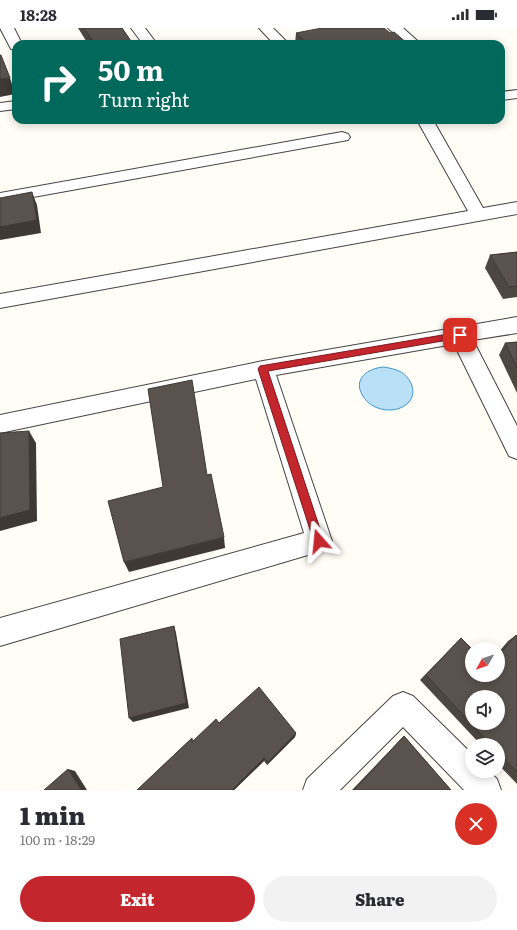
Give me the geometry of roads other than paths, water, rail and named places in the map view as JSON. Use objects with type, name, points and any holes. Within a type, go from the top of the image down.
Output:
[{"type":"street","points":[[7,28],[13,40]]},
{"type":"street","points":[[138,28],[147,40]]},
{"type":"street","points":[[266,28],[278,40]]},
{"type":"street","points":[[395,28],[409,40]]},
{"type":"street","points":[[505,96],[517,94]]},
{"type":"street","points":[[0,107],[12,106]]},
{"type":"street","points":[[427,124],[478,214]]},
{"type":"street","points":[[0,198],[342,137]]},
{"type":"street","points":[[0,301],[517,208]]},
{"type":"street","points":[[0,424],[263,369],[517,325]]},
{"type":"street","points":[[460,335],[517,449]]},
{"type":"street","points":[[0,632],[319,541],[263,369]]},
{"type":"street","points":[[318,790],[403,706],[486,790]]},
{"type":"water","points":[[384,367],[401,372],[408,378],[412,386],[413,395],[408,403],[403,407],[391,410],[378,408],[367,401],[360,390],[359,384],[367,372]]}]
